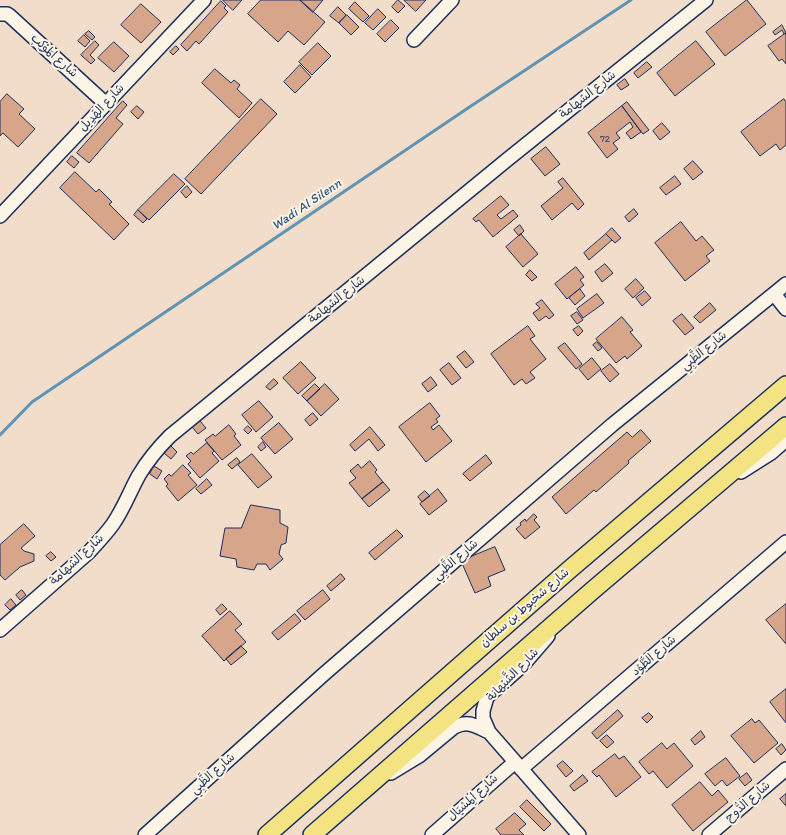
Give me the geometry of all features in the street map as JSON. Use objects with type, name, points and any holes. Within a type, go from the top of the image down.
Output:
[{"type":"main road","name":"شارع شخبوط بن سلطان","points":[[267,835],[563,575],[781,389]]},
{"type":"main road","points":[[312,835],[557,621],[786,426]]},
{"type":"street","name":"شارع الهَدِيل","points":[[0,216],[204,0]]},
{"type":"street","points":[[414,40],[452,0]]},
{"type":"street","name":"شارع الشهامة","points":[[0,630],[102,539],[122,509],[145,465],[170,436],[508,159],[706,0]]},
{"type":"street","name":"شارع المَوْكِب","points":[[0,14],[7,14],[10,16],[106,104]]},
{"type":"street","name":"شارع الظَّبِي","points":[[146,835],[324,674],[612,426],[786,284]]},
{"type":"street","points":[[774,294],[786,309]]},
{"type":"street","points":[[781,389],[786,376]]},
{"type":"street","points":[[722,480],[736,475],[759,461],[786,440]]},
{"type":"street","name":"شارع الطَّوْد","points":[[518,765],[786,542]]},
{"type":"street","name":"شارع الشَّبْهانة","points":[[557,621],[550,634],[532,655],[487,697],[484,704],[483,718],[489,732],[580,835]]},
{"type":"street","name":"شارع الشَّبْهانة","points":[[371,783],[407,764],[454,727],[460,724],[473,724],[489,732]]},
{"type":"street","name":"شارع المِسْيَال","points":[[432,835],[518,765]]},
{"type":"street","name":"شارع الدُّوح","points":[[710,835],[786,769]]},
{"type":"building","points":[[223,0],[242,0],[233,10]]},
{"type":"building","points":[[261,0],[300,0],[325,22],[304,45],[288,31],[278,42],[248,14]]},
{"type":"building","points":[[300,0],[323,0],[313,12]]},
{"type":"building","points":[[398,0],[405,6],[398,13],[392,7]]},
{"type":"building","points":[[404,0],[426,0],[416,11]]},
{"type":"building","points":[[747,0],[766,24],[725,56],[706,32]]},
{"type":"building","points":[[221,1],[226,6],[224,8],[228,12],[199,44],[196,41],[187,51],[181,45]]},
{"type":"building","points":[[355,2],[369,16],[363,22],[349,9]]},
{"type":"building","points":[[141,4],[161,22],[141,43],[121,25]]},
{"type":"building","points":[[338,7],[346,15],[339,23],[330,16]]},
{"type":"building","points":[[378,9],[386,17],[373,30],[365,23]]},
{"type":"building","points":[[347,15],[359,27],[351,35],[339,23]]},
{"type":"building","points":[[391,20],[399,28],[385,42],[377,34]]},
{"type":"building","points":[[782,25],[786,33],[784,34],[782,30],[775,35],[773,32]]},
{"type":"building","points":[[89,31],[95,37],[92,40],[85,34]]},
{"type":"building","points":[[786,33],[786,64],[782,59],[779,61],[768,46]]},
{"type":"building","points":[[84,35],[90,41],[85,47],[78,41]]},
{"type":"building","points":[[95,41],[99,45],[90,55],[95,60],[91,64],[81,55]]},
{"type":"building","points":[[696,41],[715,64],[675,96],[657,73]]},
{"type":"building","points":[[114,42],[129,56],[114,72],[98,58]]},
{"type":"building","points":[[318,43],[331,56],[312,75],[299,62]]},
{"type":"building","points":[[176,46],[179,49],[173,55],[170,52]]},
{"type":"building","points":[[647,62],[652,67],[638,78],[634,73]]},
{"type":"building","points":[[300,65],[311,77],[295,93],[284,82]]},
{"type":"building","points":[[215,69],[231,83],[234,80],[240,85],[237,89],[252,103],[239,118],[202,83]]},
{"type":"building","points":[[625,79],[629,85],[621,90],[617,85]]},
{"type":"building","points":[[7,94],[24,109],[19,114],[35,129],[18,147],[3,133],[0,136],[0,102]]},
{"type":"building","points":[[261,99],[277,114],[201,194],[185,179]]},
{"type":"building","points":[[784,99],[786,102],[786,145],[780,150],[776,144],[760,156],[741,132]]},
{"type":"building","points":[[123,101],[127,105],[116,118],[123,124],[89,163],[77,153]]},
{"type":"building","points":[[627,102],[649,130],[643,134],[622,106]]},
{"type":"building","points":[[137,106],[144,112],[138,119],[131,112]]},
{"type":"building","points":[[622,106],[641,132],[631,139],[626,133],[633,127],[630,122],[616,133],[620,138],[613,143],[618,149],[607,158],[588,133]]},
{"type":"building","points":[[662,123],[670,132],[660,140],[653,131]]},
{"type":"building","points":[[546,147],[560,164],[545,176],[531,159]]},
{"type":"building","points":[[72,156],[79,162],[74,168],[67,162]]},
{"type":"building","points":[[693,161],[703,172],[693,180],[684,169]]},
{"type":"building","points":[[75,172],[96,192],[99,189],[112,202],[109,204],[129,224],[114,240],[60,188]]},
{"type":"building","points":[[174,174],[185,184],[149,220],[138,210]]},
{"type":"building","points":[[675,176],[681,184],[666,195],[660,188]]},
{"type":"building","points":[[563,178],[584,204],[578,210],[572,203],[552,220],[541,206],[563,188],[558,182]]},
{"type":"building","points":[[187,186],[192,192],[186,198],[181,192]]},
{"type":"building","points":[[501,196],[509,205],[497,215],[501,219],[513,210],[518,216],[493,237],[479,220],[476,222],[473,219]]},
{"type":"building","points":[[634,209],[638,214],[629,222],[625,217]]},
{"type":"building","points":[[138,210],[147,219],[143,223],[134,215]]},
{"type":"building","points":[[681,222],[696,241],[702,236],[714,250],[706,256],[710,261],[685,281],[655,243]]},
{"type":"building","points":[[520,225],[524,231],[519,236],[514,230]]},
{"type":"building","points":[[612,228],[621,238],[615,243],[606,234]]},
{"type":"building","points":[[521,234],[538,254],[523,267],[506,247]]},
{"type":"building","points":[[606,234],[612,240],[589,260],[584,253]]},
{"type":"building","points":[[605,264],[613,273],[602,282],[595,272]]},
{"type":"building","points":[[576,267],[584,277],[580,280],[584,285],[567,299],[555,284]]},
{"type":"building","points":[[530,270],[537,277],[532,281],[526,275]]},
{"type":"building","points":[[636,279],[644,288],[633,298],[625,289]]},
{"type":"building","points":[[580,289],[585,296],[575,305],[569,298]]},
{"type":"building","points":[[645,291],[651,298],[642,306],[636,298]]},
{"type":"building","points":[[597,294],[604,303],[583,318],[577,309]]},
{"type":"building","points":[[542,300],[554,315],[549,319],[546,316],[539,321],[533,313],[540,308],[536,304]]},
{"type":"building","points":[[710,303],[716,310],[700,323],[694,317]]},
{"type":"building","points":[[577,312],[583,320],[577,324],[571,316]]},
{"type":"building","points":[[682,314],[694,328],[685,335],[673,321]]},
{"type":"building","points":[[622,317],[633,330],[630,332],[642,346],[627,359],[625,356],[616,363],[596,339]]},
{"type":"building","points":[[528,326],[535,336],[530,339],[546,359],[530,372],[535,378],[526,384],[522,379],[514,385],[491,354]]},
{"type":"building","points":[[579,326],[583,331],[578,336],[573,330]]},
{"type":"building","points":[[597,342],[602,348],[598,351],[593,345]]},
{"type":"building","points":[[565,343],[582,364],[576,369],[558,348]]},
{"type":"building","points":[[465,351],[474,362],[466,368],[457,357]]},
{"type":"building","points":[[592,358],[601,369],[588,380],[579,369]]},
{"type":"building","points":[[301,362],[316,378],[298,394],[283,378]]},
{"type":"building","points":[[449,363],[461,378],[452,385],[440,370]]},
{"type":"building","points":[[610,364],[619,374],[610,382],[601,371]]},
{"type":"building","points":[[431,377],[437,385],[428,392],[422,384]]},
{"type":"building","points":[[274,379],[278,383],[270,390],[266,387]]},
{"type":"building","points":[[315,384],[320,389],[307,401],[302,396]]},
{"type":"building","points":[[325,384],[339,399],[321,416],[307,401]]},
{"type":"building","points":[[259,401],[273,417],[256,432],[242,415]]},
{"type":"building","points":[[430,403],[440,416],[436,419],[438,422],[431,427],[433,430],[439,425],[452,441],[426,462],[399,427]]},
{"type":"building","points":[[313,413],[318,419],[310,426],[305,420]]},
{"type":"building","points":[[200,421],[206,428],[198,434],[192,427]]},
{"type":"building","points":[[279,423],[293,439],[275,454],[261,438]]},
{"type":"building","points":[[229,425],[236,434],[234,436],[241,445],[222,460],[205,440],[213,434],[215,436]]},
{"type":"building","points":[[248,426],[252,430],[248,434],[244,430]]},
{"type":"building","points":[[370,427],[385,445],[378,451],[369,439],[355,451],[350,445]]},
{"type":"building","points":[[641,430],[651,441],[596,492],[594,490],[566,514],[552,497],[627,432],[632,437]]},
{"type":"building","points":[[263,442],[266,447],[261,451],[258,447]]},
{"type":"building","points":[[207,443],[214,451],[212,453],[219,461],[200,478],[188,464],[191,461],[186,456],[191,452],[193,454]]},
{"type":"building","points":[[171,446],[177,452],[171,459],[164,453]]},
{"type":"building","points":[[252,454],[272,477],[258,488],[238,465]]},
{"type":"building","points":[[486,455],[492,463],[470,481],[463,474]]},
{"type":"building","points":[[237,458],[240,462],[232,469],[228,465]]},
{"type":"building","points":[[370,461],[377,470],[375,472],[383,482],[362,499],[349,483],[356,478],[350,471],[358,464],[361,468]]},
{"type":"building","points":[[183,465],[191,473],[188,475],[197,485],[178,501],[166,486],[168,484],[164,479],[169,474],[171,476]]},
{"type":"building","points":[[154,466],[162,471],[157,479],[150,474]]},
{"type":"building","points":[[207,479],[212,485],[201,494],[196,489]]},
{"type":"building","points":[[383,482],[390,490],[369,507],[362,499]]},
{"type":"building","points":[[438,489],[447,501],[429,515],[420,504]]},
{"type":"building","points":[[425,491],[430,496],[422,502],[418,497]]},
{"type":"building","points":[[251,505],[280,510],[280,523],[288,527],[286,543],[281,545],[279,554],[283,559],[270,570],[266,564],[257,564],[254,570],[237,567],[236,559],[220,556],[225,528],[241,528]]},
{"type":"building","points":[[534,514],[537,517],[534,520],[540,527],[525,539],[516,529],[521,525],[520,523],[525,519],[526,521]]},
{"type":"building","points":[[24,524],[35,536],[21,548],[24,551],[34,554],[34,561],[20,567],[5,580],[0,575],[0,545]]},
{"type":"building","points":[[397,530],[403,536],[375,560],[369,553]]},
{"type":"building","points":[[495,547],[505,570],[488,577],[491,586],[475,593],[461,561]]},
{"type":"building","points":[[51,552],[56,557],[51,561],[46,556]]},
{"type":"building","points":[[341,574],[345,579],[331,591],[327,586]]},
{"type":"building","points":[[22,590],[26,595],[20,600],[16,595]]},
{"type":"building","points":[[323,590],[330,599],[305,620],[297,611]]},
{"type":"building","points":[[11,599],[16,605],[10,610],[5,605]]},
{"type":"building","points":[[222,604],[227,609],[220,615],[216,610]]},
{"type":"building","points":[[786,604],[786,644],[766,620]]},
{"type":"building","points":[[230,611],[242,624],[235,630],[246,642],[224,661],[202,636]]},
{"type":"building","points":[[295,614],[301,621],[278,640],[272,633]]},
{"type":"building","points":[[241,646],[247,652],[231,665],[226,659]]},
{"type":"building","points":[[786,689],[786,723],[770,702]]},
{"type":"building","points":[[618,710],[623,716],[597,739],[592,733]]},
{"type":"building","points":[[649,713],[653,717],[647,723],[642,718]]},
{"type":"building","points":[[752,719],[755,723],[759,720],[778,743],[754,763],[731,736]]},
{"type":"building","points":[[701,731],[705,737],[695,745],[691,740]]},
{"type":"building","points":[[607,735],[614,742],[607,748],[600,741]]},
{"type":"building","points":[[662,743],[667,749],[674,743],[693,766],[667,788],[653,771],[649,774],[639,762]]},
{"type":"building","points":[[782,744],[786,750],[781,755],[776,749]]},
{"type":"building","points":[[615,754],[619,759],[624,756],[641,777],[616,797],[599,775],[597,777],[592,772]]},
{"type":"building","points":[[726,758],[740,776],[727,786],[722,780],[715,786],[705,774]]},
{"type":"building","points":[[563,761],[573,771],[566,777],[557,766]]},
{"type":"building","points":[[747,773],[752,780],[745,786],[739,779]]},
{"type":"building","points":[[583,775],[588,781],[574,791],[570,786]]},
{"type":"building","points":[[700,782],[712,796],[718,790],[728,802],[693,831],[672,805]]},
{"type":"building","points":[[786,794],[786,806],[780,799]]},
{"type":"building","points":[[527,800],[551,824],[544,831],[520,807]]},
{"type":"building","points":[[515,813],[526,824],[519,830],[524,835],[501,835],[496,829]]},
{"type":"waterway","name":"Wadi Al Silenn","points":[[0,435],[32,402],[631,0]]}]
